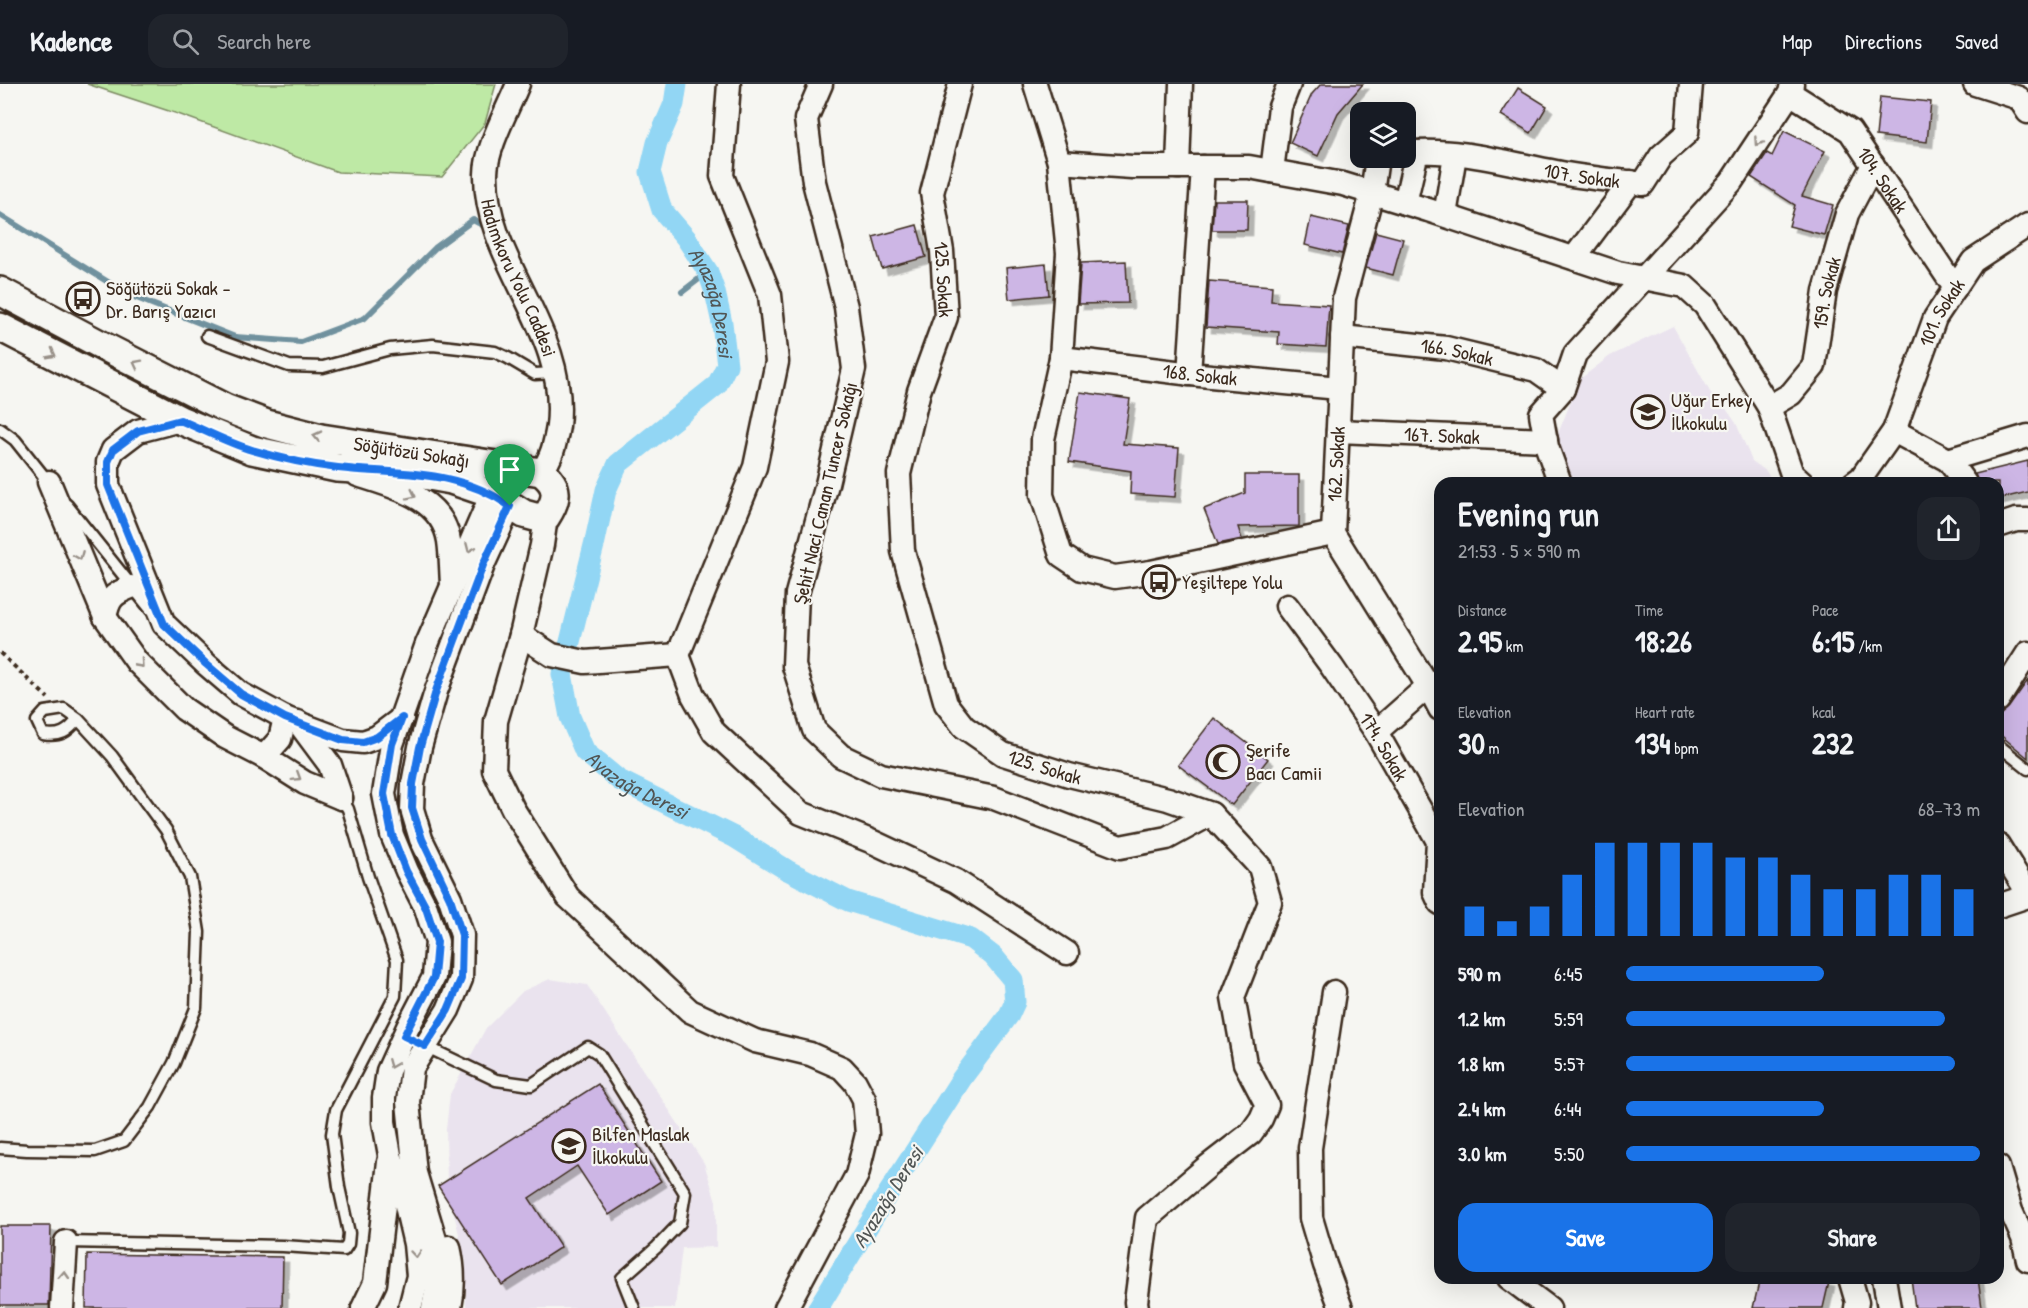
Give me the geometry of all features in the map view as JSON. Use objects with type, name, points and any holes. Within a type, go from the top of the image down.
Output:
[{"type":"street","name":"Hadımkoru Yolu Caddesi","points":[[518,84],[489,155],[486,173],[488,205],[505,252],[550,351],[555,374],[559,399],[555,446],[550,461],[541,472]]},
{"type":"street","points":[[729,84],[722,176],[770,295],[777,362],[755,467],[678,655],[693,695],[714,732],[801,813],[873,842],[956,881],[1067,953]]},
{"type":"street","name":"Şehit Naci Canan Tuncer Sokağı","points":[[821,84],[806,119],[814,182],[846,307],[854,369],[827,484],[797,594],[794,666],[814,730],[841,756],[881,776],[994,798],[1120,847],[1167,838],[1210,814]]},
{"type":"street","name":"125. Sokak","points":[[960,84],[932,193],[942,251],[946,317],[919,392],[899,474],[903,551],[946,705],[964,727],[1003,754],[1210,814],[1260,867],[1270,902],[1233,998],[1245,1064],[1267,1105],[1251,1133],[1147,1218],[1138,1282],[1137,1308]]},
{"type":"street","points":[[1035,84],[1059,162],[1068,253],[1061,358],[1043,439],[1042,495],[1061,555],[1082,569],[1115,577],[1333,532],[1434,683],[1376,732]]},
{"type":"street","points":[[1178,167],[1181,84]]},
{"type":"street","points":[[1272,171],[1280,107],[1289,84]]},
{"type":"street","name":"107. Sokak","points":[[1416,151],[1425,150],[1505,161],[1558,172],[1643,184],[1661,156],[1687,134],[1691,84]]},
{"type":"street","points":[[1975,84],[2019,98],[2028,112]]},
{"type":"street","points":[[1558,477],[1546,440],[1541,414],[1563,390],[1575,354],[1731,182],[1791,89]]},
{"type":"street","name":"104. Sokak","points":[[1791,89],[1850,131],[1955,288]]},
{"type":"street","points":[[1445,215],[1455,154]]},
{"type":"street","points":[[1059,162],[1132,167],[1249,167],[1343,184],[1445,215],[1618,273],[1684,286],[1705,305],[1769,407],[1792,474],[1795,477]]},
{"type":"street","name":"159. Sokak","points":[[1769,407],[1791,394],[1814,366],[1825,291],[1847,214],[1873,165]]},
{"type":"street","points":[[1189,374],[1203,167]]},
{"type":"street","points":[[1372,193],[1376,168]]},
{"type":"street","points":[[1405,203],[1409,168]]},
{"type":"street","points":[[1574,258],[1630,182]]},
{"type":"street","name":"162. Sokak","points":[[1333,532],[1344,298],[1372,193]]},
{"type":"street","name":"101. Sokak","points":[[1862,477],[1894,431],[1935,318],[1973,261],[2028,225]]},
{"type":"street","name":"Söğütözü Sokağı","points":[[0,291],[225,408],[267,424],[321,438],[541,472]]},
{"type":"street","name":"Söğütözü Sokağı","points":[[0,327],[180,420],[252,450],[337,468],[407,472],[451,480],[501,500],[524,514],[546,517]]},
{"type":"street","name":"166. Sokak","points":[[1342,337],[1446,348],[1536,370],[1563,390]]},
{"type":"street","name":"168. Sokak","points":[[1061,358],[1189,374],[1339,388]]},
{"type":"street","points":[[180,420],[138,431],[113,450],[108,462],[108,485],[164,624],[241,694],[291,719],[343,740],[363,742],[377,737],[402,718]]},
{"type":"street","points":[[1894,431],[1948,460],[1961,477]]},
{"type":"street","name":"167. Sokak","points":[[1338,432],[1546,440]]},
{"type":"street","points":[[1948,460],[2028,436]]},
{"type":"street","points":[[337,468],[397,488],[433,508],[441,519],[449,540],[452,590]]},
{"type":"street","points":[[433,1308],[437,1288],[436,1243],[415,1173],[408,1102],[412,1068],[448,1010],[461,979],[462,935],[450,898],[422,839],[412,808],[413,784],[420,747],[436,691],[483,565],[501,500],[494,487],[502,472],[509,468]]},
{"type":"street","points":[[541,472],[550,479],[555,490],[555,503],[546,517],[542,545],[521,635],[496,721],[494,770],[513,809],[568,897],[690,1011],[755,1041],[810,1054],[842,1068],[855,1082],[864,1099],[867,1134],[857,1175],[786,1308]]},
{"type":"street","points":[[49,482],[105,617],[137,662],[184,709],[225,737],[264,757],[305,783],[341,798]]},
{"type":"street","points":[[410,1308],[418,1276],[415,1244],[405,1201],[390,1155],[384,1122],[384,1098],[388,1071],[434,977],[437,942],[426,908],[406,871],[392,835],[384,794],[392,744],[427,644],[452,590],[501,500]]},
{"type":"street","points":[[2004,524],[2016,520],[2028,520]]},
{"type":"street","points":[[105,617],[108,602],[118,592],[131,587]]},
{"type":"street","name":"174. Sokak","points":[[1287,606],[1376,732],[1434,834]]},
{"type":"street","points":[[521,635],[552,655],[585,662],[678,655]]},
{"type":"street","points":[[2004,691],[2028,653]]},
{"type":"street","points":[[264,757],[280,738],[291,719]]},
{"type":"street","points":[[291,719],[330,765],[341,798]]},
{"type":"street","points":[[2004,855],[2028,895],[2004,904]]},
{"type":"street","points":[[1334,992],[1310,1148],[1311,1218],[1341,1308]]},
{"type":"street","points":[[363,1308],[375,1283],[390,1155]]},
{"type":"street","points":[[415,1173],[445,1230],[452,1259],[453,1289],[450,1308]]},
{"type":"street","points":[[2004,1213],[2023,1238],[2028,1260]]},
{"type":"street","points":[[62,1308],[66,1242]]},
{"type":"street","points":[[1517,1284],[1549,1308]]},
{"type":"street","points":[[1852,1284],[1857,1302],[1856,1308]]},
{"type":"street","points":[[1885,1284],[1889,1308]]},
{"type":"lane","points":[[207,336],[289,366],[323,367],[390,349],[433,345],[495,352],[535,374],[555,374]]},
{"type":"lane","points":[[0,429],[15,440],[131,587],[164,624]]},
{"type":"lane","points":[[0,1148],[95,1151],[124,1141],[155,1098],[174,1063],[196,1008],[200,932],[190,877],[159,821],[112,756],[78,719],[64,708],[45,712],[37,721],[43,734],[56,736],[70,730],[78,719]]},
{"type":"lane","points":[[2004,750],[2028,769]]},
{"type":"lane","points":[[66,1242],[283,1246],[344,1250],[348,1244],[349,1233],[339,1187],[332,1134],[336,1110],[395,996],[397,960],[368,877],[348,809],[341,798]]},
{"type":"lane","points":[[404,1036],[496,1080],[531,1085],[588,1047],[599,1053],[685,1192],[680,1223],[622,1278],[634,1308]]},
{"type":"path","points":[[0,653],[13,663],[58,710]]},
{"type":"shaded area","name":"Uğur Erkey İlkokulu","points":[[1673,326],[1714,399],[1720,400],[1736,423],[1752,461],[1766,471],[1770,477],[1565,477],[1555,441],[1580,379],[1610,356]]},
{"type":"shaded area","name":"Bilfen Maslak İlkokulu","points":[[550,979],[587,985],[704,1163],[716,1201],[716,1247],[682,1248],[675,1308],[467,1308],[466,1306],[466,1262],[447,1186],[446,1129],[450,1094],[486,1028],[523,991]]},
{"type":"green space","points":[[87,84],[496,84],[485,123],[442,177],[338,172]]},
{"type":"building","points":[[1321,84],[1363,84],[1338,113],[1318,156],[1290,143],[1312,94]]},
{"type":"building","points":[[1518,88],[1547,106],[1531,133],[1501,115]]},
{"type":"building","points":[[1880,97],[1931,102],[1927,142],[1876,136]]},
{"type":"building","points":[[1784,131],[1825,151],[1802,196],[1833,205],[1824,235],[1789,226],[1795,205],[1751,177],[1767,153],[1772,156]]},
{"type":"building","points":[[1214,200],[1248,200],[1247,230],[1212,230]]},
{"type":"building","points":[[1311,217],[1349,226],[1342,254],[1305,245]]},
{"type":"building","points":[[917,225],[926,257],[882,269],[873,237]]},
{"type":"building","points":[[1376,232],[1403,239],[1393,275],[1366,268]]},
{"type":"building","points":[[1126,261],[1128,303],[1078,304],[1081,263]]},
{"type":"building","points":[[1046,264],[1049,295],[1009,299],[1006,268]]},
{"type":"building","points":[[1209,281],[1272,286],[1271,301],[1329,305],[1326,347],[1278,344],[1279,332],[1206,327]]},
{"type":"building","points":[[1080,392],[1130,399],[1123,444],[1179,448],[1175,497],[1130,494],[1131,471],[1069,462]]},
{"type":"building","points":[[2028,461],[2028,492],[2004,498],[2004,477],[1976,477],[1975,474]]},
{"type":"building","points":[[1245,475],[1299,475],[1299,526],[1238,527],[1242,539],[1218,544],[1204,509],[1245,493]]},
{"type":"building","points":[[2028,680],[2028,758],[2004,738],[2004,712]]},
{"type":"building","name":"Şerife Bacı Camii","points":[[1214,718],[1268,759],[1232,805],[1178,765]]},
{"type":"building","points":[[598,1084],[661,1181],[609,1215],[577,1166],[529,1198],[561,1247],[502,1285],[438,1186]]},
{"type":"building","points":[[0,1226],[51,1226],[49,1305],[0,1305]]},
{"type":"building","points":[[87,1254],[283,1257],[282,1308],[86,1308]]},
{"type":"building","points":[[1759,1284],[1829,1284],[1823,1308],[1753,1308]]},
{"type":"building","points":[[1912,1284],[1979,1284],[1982,1308],[1915,1308]]},
{"type":"waterway","name":"Ayazağa Deresi","points":[[677,84],[674,104],[657,143],[650,172],[662,210],[686,238],[708,272],[722,323],[727,365],[717,385],[618,464],[606,490],[562,674],[570,717],[585,752],[619,780],[734,837],[787,870],[848,901],[971,939],[993,956],[1013,980],[1015,1002],[1009,1015],[962,1078],[818,1308]]},
{"type":"waterway","points":[[0,215],[129,295],[235,337],[301,342],[365,318],[435,248],[473,220],[488,228]]},
{"type":"waterway","points":[[682,292],[708,272]]},
{"type":"place","name":"Söğütözü Sokak - Dr. Barış Yazıcı","points":[[83,299]]},
{"type":"place","name":"Uğur Erkey İlkokulu","points":[[1648,412]]},
{"type":"place","name":"Yeşiltepe Yolu","points":[[1159,582]]},
{"type":"place","name":"Şerife Bacı Camii","points":[[1223,762]]},
{"type":"place","name":"Bilfen Maslak İlkokulu","points":[[569,1146]]},
{"type":"route","points":[[180,420],[252,450],[337,468],[407,472],[451,480],[475,486],[510,506],[483,565],[436,691],[420,747],[413,784],[412,808],[422,839],[450,898],[462,935],[461,979],[448,1010],[425,1046],[404,1036],[434,977],[437,942],[426,908],[406,871],[392,835],[384,794],[392,744],[402,718],[377,737],[363,742],[343,740],[285,718],[241,694],[206,664],[164,624],[108,485],[108,462],[113,450],[138,431],[180,420]]}]
